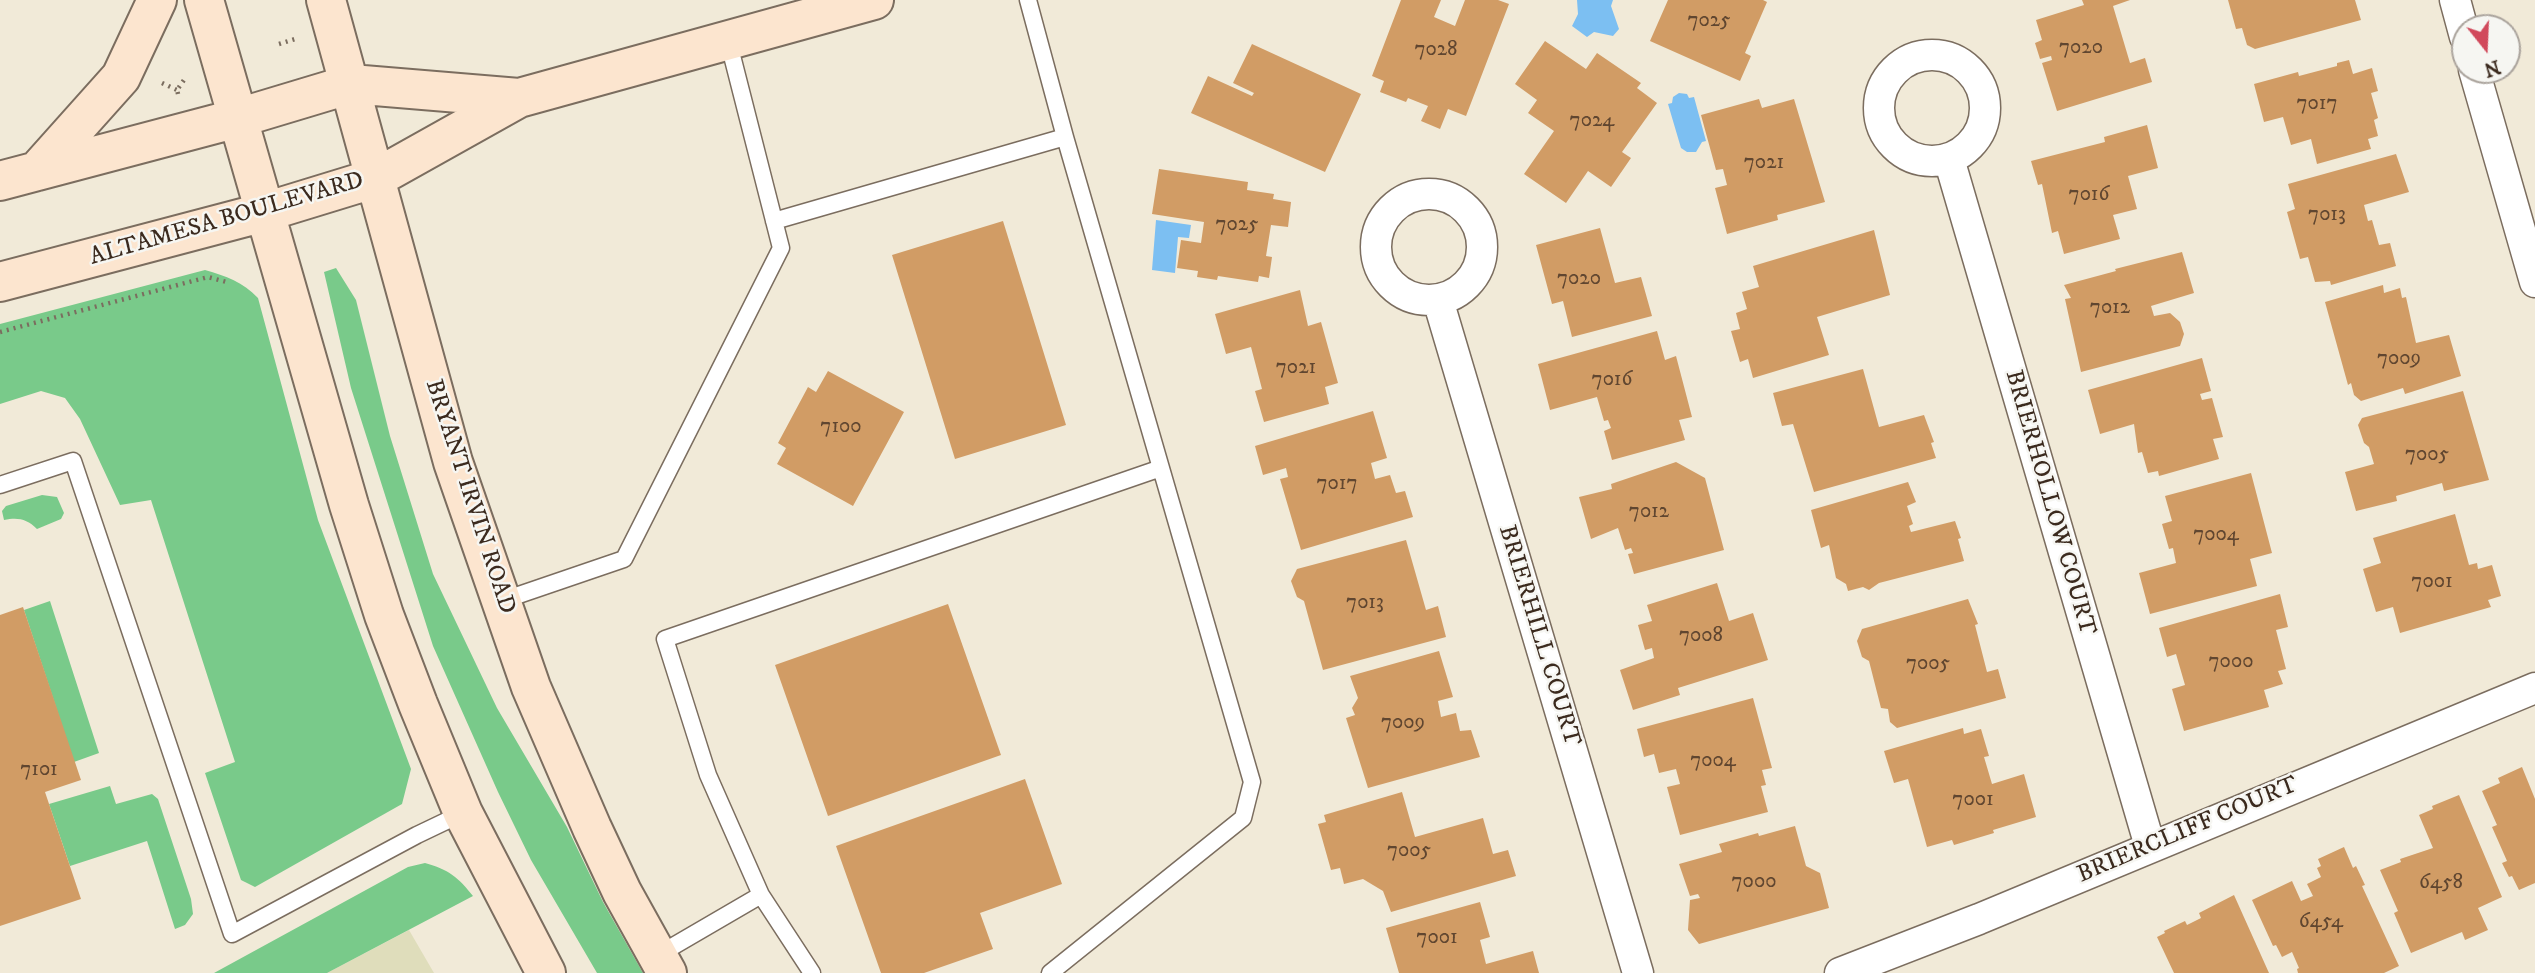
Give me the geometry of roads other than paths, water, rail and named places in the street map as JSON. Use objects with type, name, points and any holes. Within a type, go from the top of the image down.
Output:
[{"type":"main road","points":[[37,171],[121,77],[157,0]]},
{"type":"main road","points":[[204,0],[349,506],[384,615],[463,813],[546,973]]},
{"type":"main road","name":"BRYANT IRVIN ROAD","points":[[326,0],[453,462],[531,687],[622,892],[662,964]]},
{"type":"main road","name":"ALTAMESA BOULEVARD","points":[[0,282],[265,212],[376,178],[519,98],[874,0]]},
{"type":"main road","name":"ALTAMESA BOULEVARD","points":[[0,181],[238,118],[351,84],[519,98]]},
{"type":"street","points":[[2478,84],[2535,282]]},
{"type":"street","name":"BRIERHOLLOW COURT","points":[[1949,159],[2150,846]]},
{"type":"street","name":"BRIERHILL COURT","points":[[1438,300],[1637,973]]},
{"type":"street","name":"BRIERCLIFF COURT","points":[[1840,973],[1979,919],[2535,688]]},
{"type":"lane","points":[[1028,0],[1065,137],[1252,782],[1242,818],[1050,973]]},
{"type":"lane","points":[[502,601],[624,559],[780,248],[728,40]]},
{"type":"lane","points":[[774,221],[1065,137]]},
{"type":"lane","points":[[0,485],[73,461],[232,933],[463,813]]},
{"type":"lane","points":[[812,973],[761,895],[708,775],[665,639],[1161,468]]},
{"type":"lane","points":[[662,964],[761,895]]},
{"type":"water","points":[[1577,0],[1613,0],[1611,6],[1619,29],[1613,36],[1594,32],[1587,37],[1572,26],[1578,14]]},
{"type":"water","points":[[1679,93],[1687,94],[1689,98],[1694,97],[1706,141],[1702,142],[1696,152],[1687,152],[1681,148],[1668,104],[1672,103],[1673,97]]},
{"type":"water","points":[[1156,220],[1191,225],[1189,238],[1178,237],[1175,273],[1152,270]]}]
